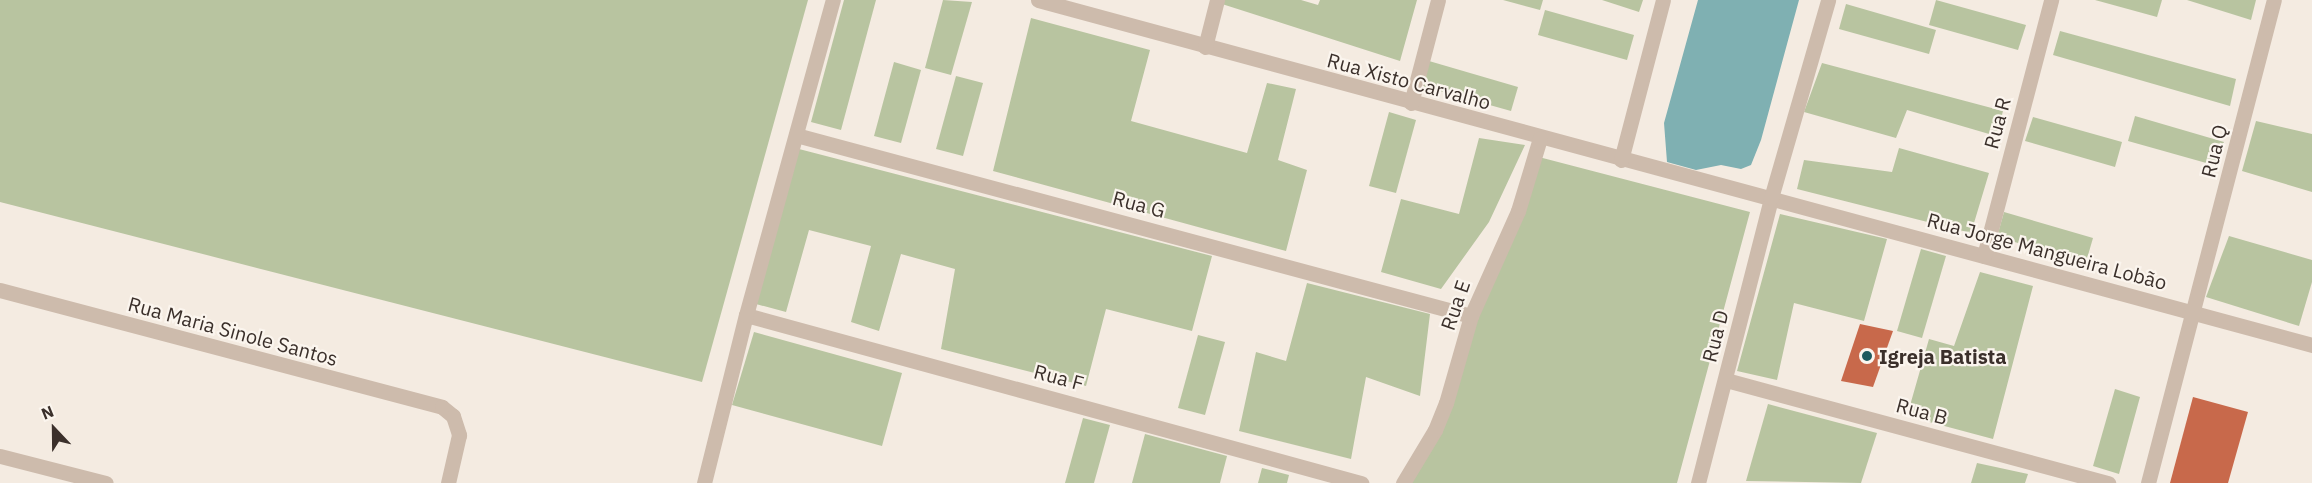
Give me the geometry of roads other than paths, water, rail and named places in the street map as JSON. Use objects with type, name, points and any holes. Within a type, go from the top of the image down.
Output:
[{"type":"street","points":[[706,483],[746,315],[833,0]]},
{"type":"street","name":"Rua Xisto Carvalho","points":[[1038,0],[1539,138],[1771,198]]},
{"type":"street","points":[[1205,47],[1217,0]]},
{"type":"street","points":[[1411,103],[1438,0]]},
{"type":"street","points":[[1621,160],[1663,0]]},
{"type":"street","name":"Rua D","points":[[1698,483],[1771,198],[1828,0]]},
{"type":"street","name":"Rua R","points":[[1984,256],[2051,0]]},
{"type":"street","name":"Rua Q","points":[[2148,483],[2274,0]]},
{"type":"street","name":"Rua G","points":[[796,135],[1471,316]]},
{"type":"street","name":"Rua E","points":[[1403,483],[1435,430],[1471,316],[1518,211],[1539,138]]},
{"type":"street","name":"Rua Jorge Mangueira Lobão","points":[[1771,198],[2312,345]]},
{"type":"street","name":"Rua Maria Sinole Santos","points":[[0,290],[442,407],[453,416],[459,435],[448,483]]},
{"type":"street","name":"Rua F","points":[[746,315],[1361,483]]},
{"type":"street","name":"Rua B","points":[[1726,380],[2108,483]]},
{"type":"street","points":[[0,456],[106,483]]},
{"type":"water","points":[[1698,0],[1799,0],[1761,140],[1751,165],[1741,169],[1721,165],[1696,170],[1667,162],[1664,123]]},
{"type":"place","name":"Igreja Batista","points":[[1867,356]]}]
